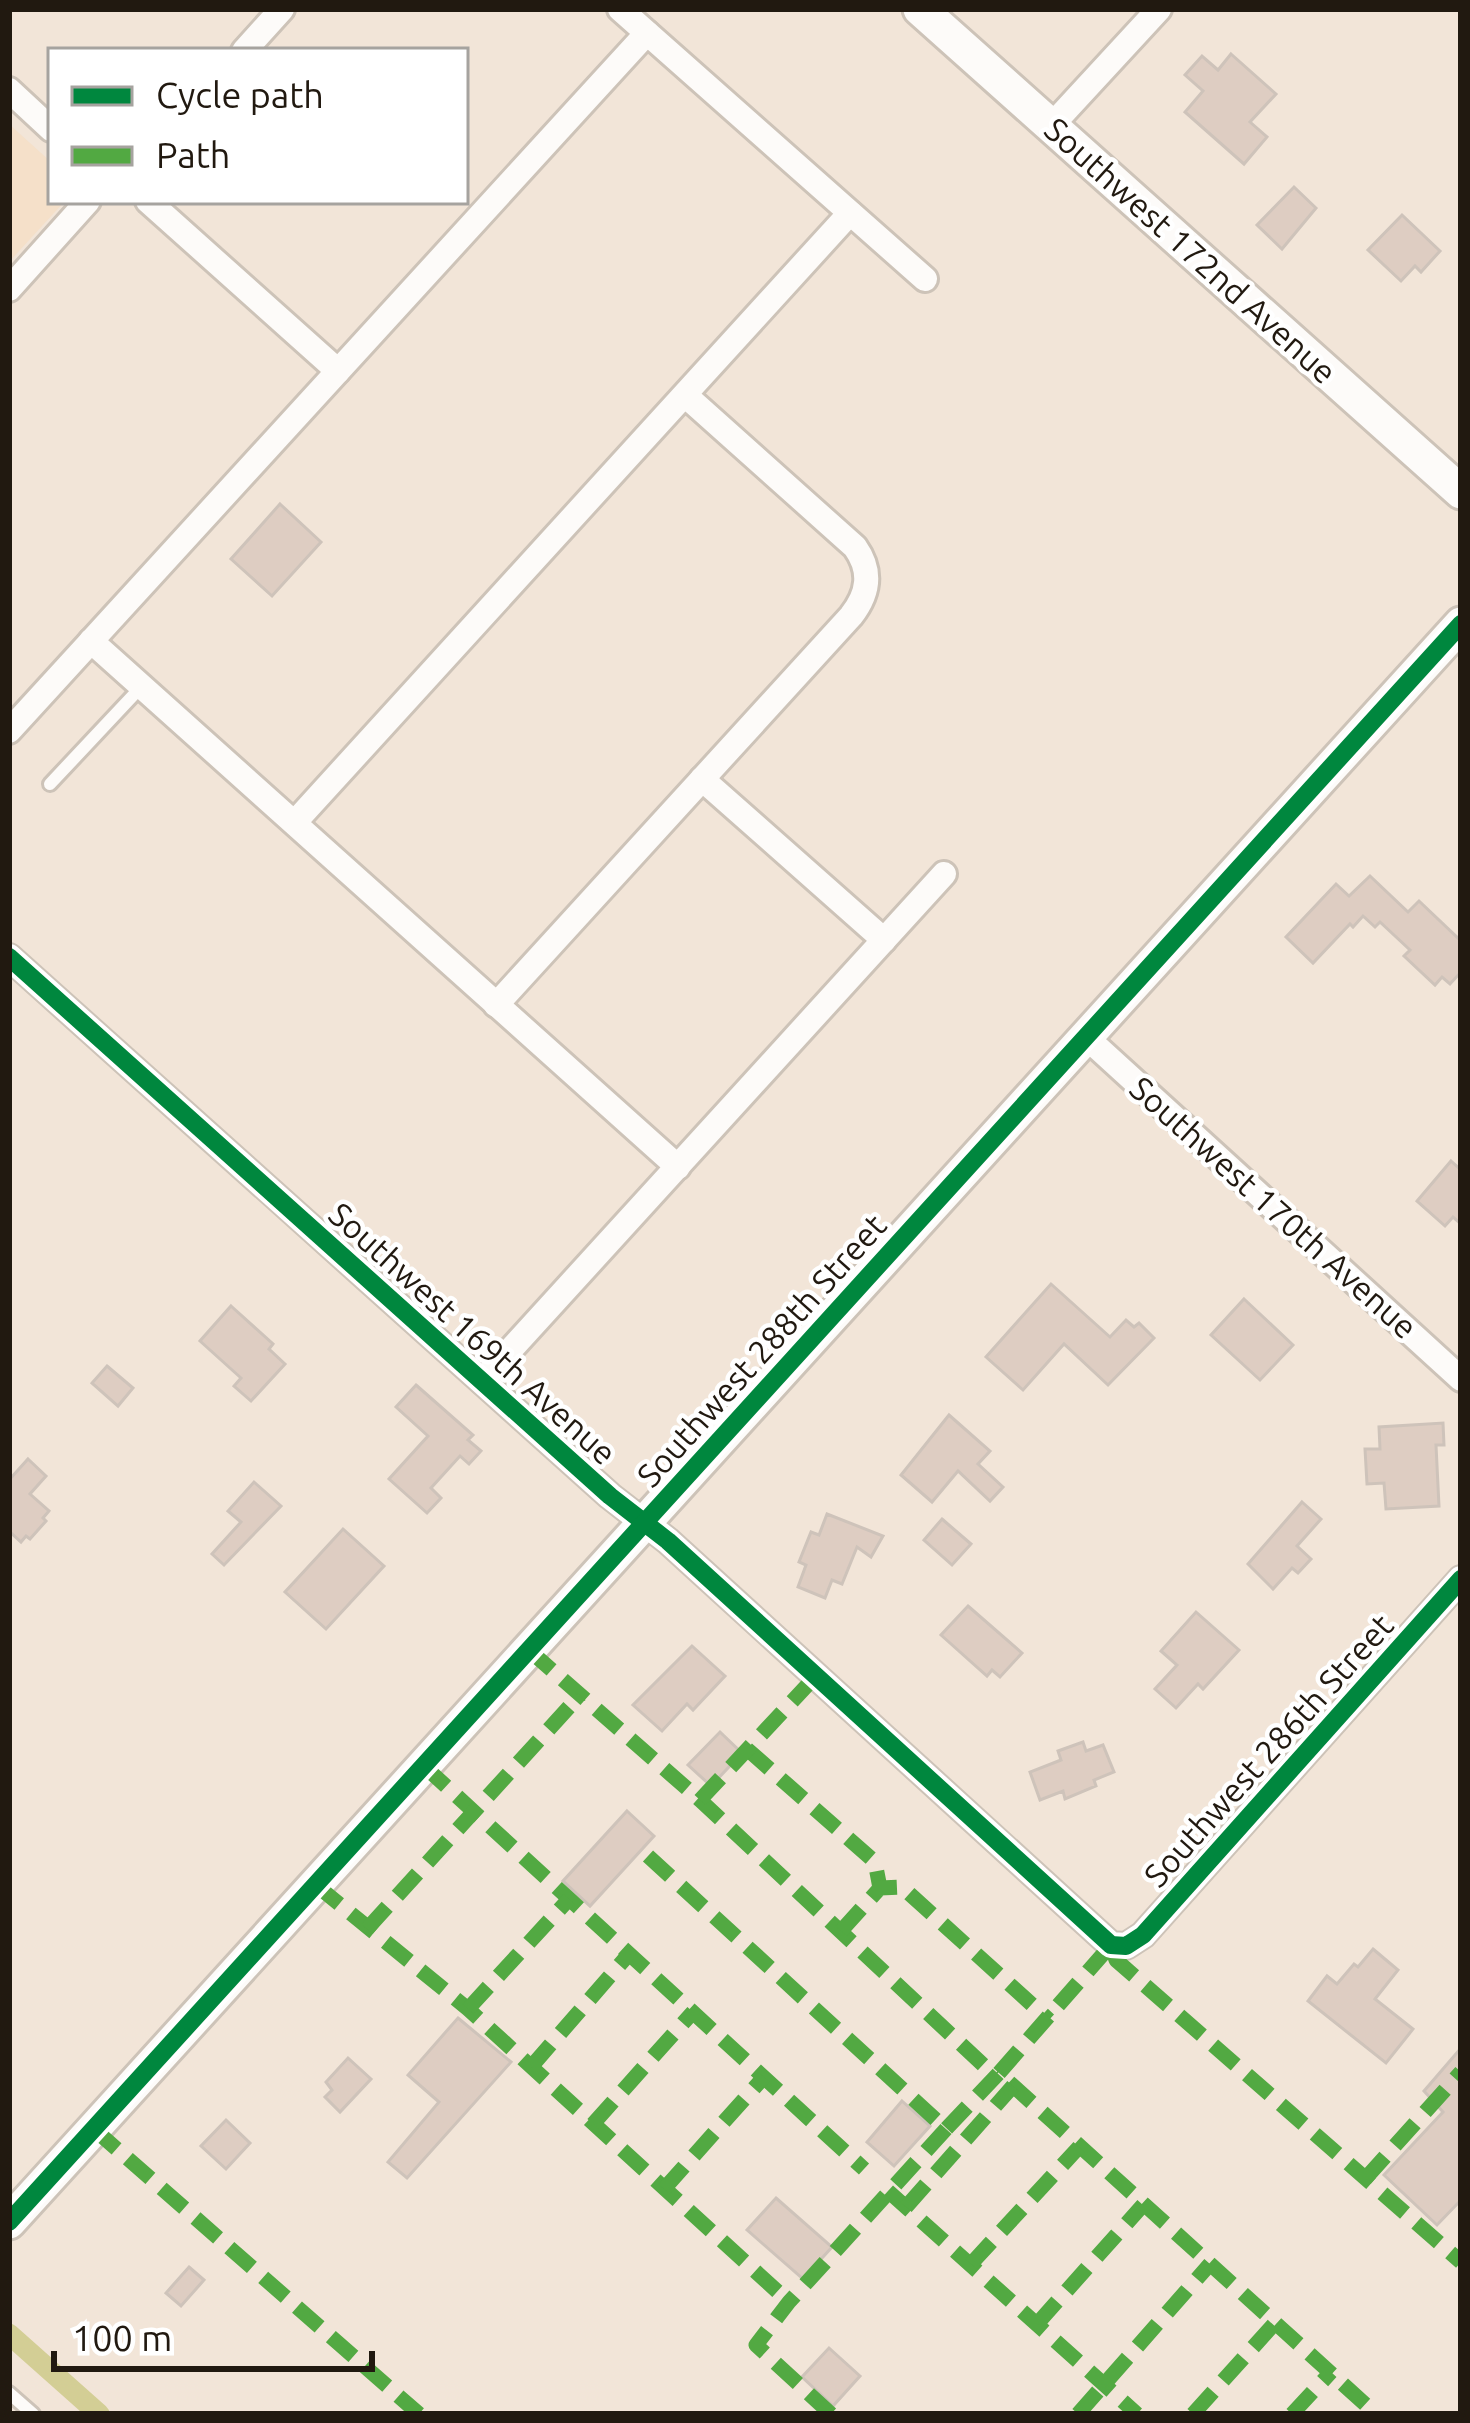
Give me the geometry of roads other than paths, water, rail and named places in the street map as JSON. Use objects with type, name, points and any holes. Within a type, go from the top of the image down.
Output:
[{"type":"street","points":[[247,48],[282,9]]},
{"type":"street","points":[[620,9],[925,279]]},
{"type":"street","name":"Southwest 172nd Avenue","points":[[920,9],[1461,492]]},
{"type":"street","points":[[1052,125],[1160,9]]},
{"type":"street","points":[[9,731],[646,33]]},
{"type":"street","points":[[9,90],[48,125]]},
{"type":"street","points":[[9,289],[85,204]]},
{"type":"street","points":[[151,204],[338,371]]},
{"type":"street","points":[[295,821],[850,213]]},
{"type":"street","points":[[496,1005],[856,610],[867,579],[855,547],[685,395]]},
{"type":"street","name":"Southwest 288th Street","points":[[9,2222],[1461,624]]},
{"type":"street","points":[[92,640],[678,1167]]},
{"type":"street","points":[[702,779],[884,940]]},
{"type":"street","points":[[482,1381],[944,874]]},
{"type":"street","name":"Southwest 169th Avenue","points":[[9,957],[1112,1945]]},
{"type":"street","name":"Southwest 170th Avenue","points":[[1086,1037],[1461,1379]]},
{"type":"street","name":"Southwest 286th Street","points":[[1112,1945],[1126,1946],[1143,1935],[1461,1579]]},
{"type":"lane","points":[[50,784],[142,686]]},
{"type":"lane","points":[[9,2393],[33,2414]]},
{"type":"waterway","points":[[9,2334],[99,2414]]}]
